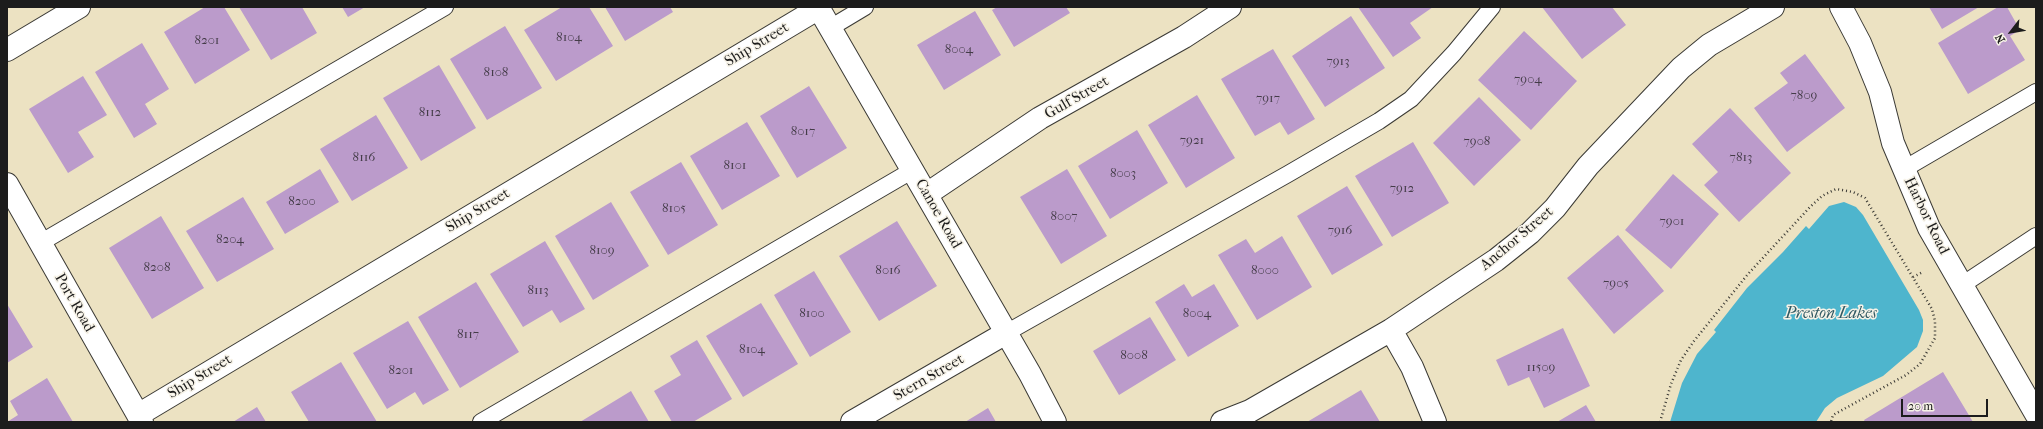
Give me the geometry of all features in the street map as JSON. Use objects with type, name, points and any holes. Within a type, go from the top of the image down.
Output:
[{"type":"street","points":[[7,50],[79,7]]},
{"type":"street","name":"Gulf Street","points":[[927,194],[1040,118],[1184,36],[1230,7]]},
{"type":"street","name":"Anchor Street","points":[[1222,422],[1252,416],[1391,330],[1496,260],[1530,233],[1555,208],[1588,166],[1681,68],[1709,45],[1773,7]]},
{"type":"street","name":"Harbor Road","points":[[1841,7],[1860,44],[1880,92],[1893,143],[1929,228],[2036,414]]},
{"type":"street","name":"Canoe Road","points":[[818,8],[927,194],[1030,374],[1055,422]]},
{"type":"street","name":"Ship Street","points":[[140,418],[818,8]]},
{"type":"street","name":"Port Road","points":[[7,184],[140,418]]},
{"type":"street","points":[[1391,330],[1412,367],[1435,422]]},
{"type":"street","name":"Stern Street","points":[[852,422],[1006,333]]},
{"type":"lane","points":[[40,243],[445,7]]},
{"type":"lane","points":[[830,28],[865,7]]},
{"type":"lane","points":[[1006,333],[1379,121],[1411,99],[1454,53],[1492,7]]},
{"type":"lane","points":[[1904,169],[2036,92]]},
{"type":"lane","points":[[481,422],[913,170]]},
{"type":"lane","points":[[1962,285],[2036,236]]},
{"type":"path","points":[[1660,422],[1671,384],[1681,360],[1694,341],[1748,274],[1810,207],[1822,196],[1836,189],[1853,192],[1865,198],[1932,309],[1935,321],[1935,338],[1920,364],[1889,384],[1833,415],[1831,422]]},
{"type":"water","name":"Preston Lakes","points":[[1844,202],[1856,207],[1863,215],[1919,310],[1923,320],[1923,331],[1917,347],[1883,376],[1837,398],[1825,408],[1816,422],[1670,422],[1682,383],[1697,354],[1716,332],[1714,330],[1747,288],[1783,252],[1806,226],[1809,229],[1829,206]]},
{"type":"building","points":[[205,7],[224,7],[250,50],[195,84],[164,32]]},
{"type":"building","points":[[239,7],[302,7],[317,33],[271,60]]},
{"type":"building","points":[[342,7],[365,7],[348,17]]},
{"type":"building","points":[[562,7],[589,7],[613,46],[556,81],[524,30]]},
{"type":"building","points":[[605,7],[670,7],[673,12],[625,41]]},
{"type":"building","points":[[997,7],[1066,7],[1070,13],[1014,47],[992,10]]},
{"type":"building","points":[[1358,7],[1433,7],[1410,23],[1421,38],[1393,57]]},
{"type":"building","points":[[1542,7],[1612,7],[1626,25],[1582,59]]},
{"type":"building","points":[[1929,7],[1979,7],[1942,29]]},
{"type":"building","points":[[1998,7],[2007,7],[2020,30],[2010,36],[2025,60],[1968,94],[1938,43]]},
{"type":"building","points":[[975,11],[1001,55],[944,90],[917,45]]},
{"type":"building","points":[[1351,16],[1385,68],[1325,107],[1292,56]]},
{"type":"building","points":[[505,26],[542,88],[487,120],[450,59]]},
{"type":"building","points":[[1524,31],[1577,81],[1531,130],[1478,80]]},
{"type":"building","points":[[142,43],[169,89],[145,104],[157,124],[134,138],[95,72]]},
{"type":"building","points":[[1273,49],[1315,119],[1288,135],[1280,122],[1255,136],[1221,79]]},
{"type":"building","points":[[1805,54],[1845,108],[1787,152],[1754,108],[1788,83],[1780,73]]},
{"type":"building","points":[[439,65],[476,128],[421,161],[383,98]]},
{"type":"building","points":[[83,76],[107,115],[78,132],[94,157],[68,173],[29,109]]},
{"type":"building","points":[[809,86],[847,148],[797,178],[760,116]]},
{"type":"building","points":[[1197,95],[1235,158],[1186,188],[1148,125]]},
{"type":"building","points":[[1479,97],[1521,140],[1474,186],[1433,143]]},
{"type":"building","points":[[1730,108],[1791,173],[1739,222],[1704,185],[1718,172],[1692,144]]},
{"type":"building","points":[[376,115],[408,168],[352,201],[320,149]]},
{"type":"building","points":[[747,122],[780,176],[722,210],[690,156]]},
{"type":"building","points":[[1137,130],[1168,183],[1110,219],[1078,166]]},
{"type":"building","points":[[1413,142],[1449,203],[1392,237],[1355,176]]},
{"type":"building","points":[[681,162],[718,225],[668,255],[630,192]]},
{"type":"building","points":[[320,169],[339,202],[285,234],[266,202]]},
{"type":"building","points":[[1067,169],[1107,236],[1061,264],[1020,197]]},
{"type":"building","points":[[1673,174],[1719,214],[1671,269],[1625,230]]},
{"type":"building","points":[[1347,186],[1383,245],[1332,275],[1297,216]]},
{"type":"building","points":[[243,197],[274,249],[217,282],[186,231]]},
{"type":"building","points":[[611,202],[649,266],[593,300],[555,236]]},
{"type":"building","points":[[161,216],[204,288],[152,319],[109,248]]},
{"type":"building","points":[[897,221],[937,286],[879,321],[839,256]]},
{"type":"building","points":[[1618,235],[1664,291],[1614,334],[1567,278]]},
{"type":"building","points":[[1282,236],[1312,287],[1257,320],[1218,255],[1246,239],[1255,253]]},
{"type":"building","points":[[545,241],[585,309],[560,323],[552,310],[523,327],[490,274]]},
{"type":"building","points":[[814,271],[851,332],[810,357],[774,295]]},
{"type":"building","points":[[476,282],[519,352],[460,388],[418,317]]},
{"type":"building","points":[[1184,284],[1192,297],[1214,284],[1239,326],[1188,357],[1155,302]]},
{"type":"building","points":[[761,303],[798,364],[743,397],[706,336]]},
{"type":"building","points":[[7,304],[33,347],[7,363]]},
{"type":"building","points":[[1150,317],[1176,360],[1119,395],[1093,351]]},
{"type":"building","points":[[408,321],[449,390],[423,405],[415,392],[387,409],[353,353]]},
{"type":"building","points":[[1563,328],[1590,386],[1544,408],[1529,377],[1508,386],[1496,360]]},
{"type":"building","points":[[697,340],[732,399],[693,422],[672,422],[654,391],[681,375],[670,356]]},
{"type":"building","points":[[341,362],[377,422],[309,422],[291,392]]},
{"type":"building","points":[[1943,372],[1973,422],[1865,422],[1864,420]]},
{"type":"building","points":[[47,378],[73,422],[7,422],[18,415],[10,401]]},
{"type":"building","points":[[1361,390],[1380,422],[1307,422]]},
{"type":"building","points":[[631,391],[649,422],[580,422]]},
{"type":"building","points":[[1586,405],[1596,422],[1557,422]]},
{"type":"building","points":[[257,407],[266,422],[233,422]]},
{"type":"building","points":[[988,408],[996,422],[965,422]]}]
